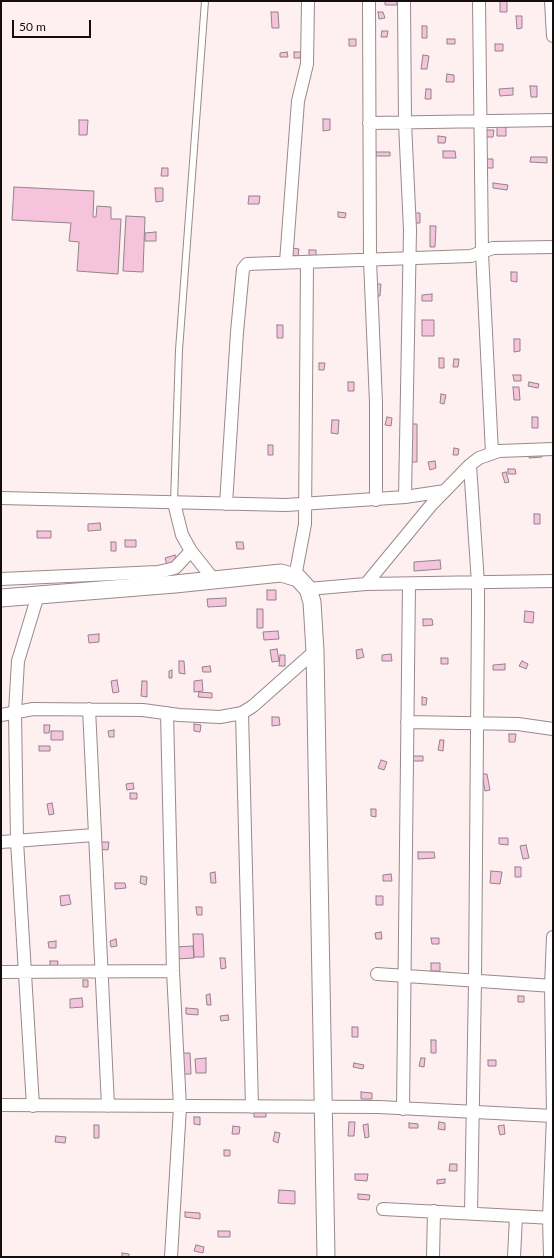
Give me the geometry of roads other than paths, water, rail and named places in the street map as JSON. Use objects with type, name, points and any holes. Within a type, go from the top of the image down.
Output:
[{"type":"main road","points":[[1,598],[281,573],[295,577],[305,584],[308,589],[312,602],[315,651],[326,1257]]},
{"type":"street","points":[[286,262],[298,101],[307,64],[308,1]]},
{"type":"street","points":[[369,1],[370,260],[376,403],[376,500]]},
{"type":"street","points":[[404,1],[405,123],[410,230],[408,257],[405,497]]},
{"type":"street","points":[[479,1],[479,122],[482,253],[492,452]]},
{"type":"street","points":[[551,1],[553,36]]},
{"type":"street","points":[[369,123],[553,120]]},
{"type":"street","points":[[226,504],[237,332],[244,266],[249,264],[286,262],[306,263],[408,257],[471,256],[493,248],[553,247]]},
{"type":"street","points":[[295,577],[303,539],[305,505],[306,263]]},
{"type":"street","points":[[366,584],[445,491],[470,465],[492,452],[553,448]]},
{"type":"street","points":[[470,465],[478,583],[475,981],[470,1213]]},
{"type":"street","points":[[1,498],[305,505],[376,500],[445,491]]},
{"type":"street","points":[[174,503],[182,535],[191,551],[214,580]]},
{"type":"street","points":[[1,579],[158,572],[176,568],[191,551]]},
{"type":"street","points":[[308,589],[366,584],[553,581]]},
{"type":"street","points":[[403,1109],[406,977],[409,584]]},
{"type":"street","points":[[33,1106],[18,841],[15,712],[18,661],[38,595]]},
{"type":"street","points":[[1,715],[33,709],[144,710],[220,717],[242,713],[253,706],[315,651]]},
{"type":"street","points":[[89,709],[108,1106]]},
{"type":"street","points":[[167,713],[172,971],[180,1107],[171,1257]]},
{"type":"street","points":[[242,713],[252,1107]]},
{"type":"street","points":[[407,722],[518,724],[553,729]]},
{"type":"street","points":[[1,842],[94,835]]},
{"type":"street","points":[[550,1257],[553,1116],[553,937]]},
{"type":"street","points":[[1,972],[172,971]]},
{"type":"street","points":[[377,974],[552,986]]},
{"type":"street","points":[[1,1105],[403,1109],[553,1116]]},
{"type":"street","points":[[383,1209],[551,1218]]},
{"type":"street","points":[[433,1257],[434,1211]]},
{"type":"street","points":[[514,1257],[516,1216]]},
{"type":"lane","points":[[174,503],[179,350],[205,1]]}]
